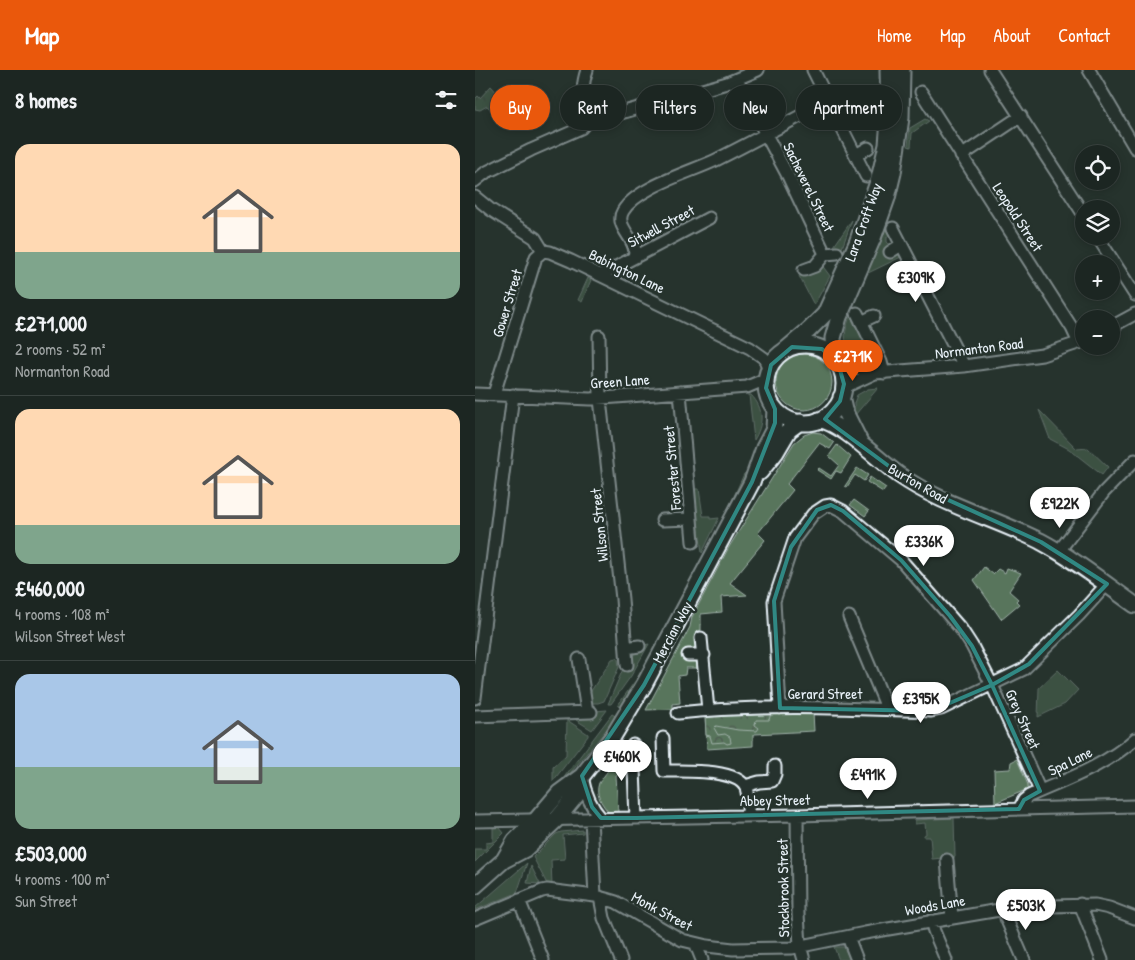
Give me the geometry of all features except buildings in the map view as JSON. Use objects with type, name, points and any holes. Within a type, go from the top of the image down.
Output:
[{"type":"main road","name":"Lara Croft Way","points":[[783,352],[825,314],[832,303],[857,243],[879,179],[887,145],[889,119],[888,70]]},
{"type":"main road","name":"Lara Croft Way","points":[[836,361],[833,338],[839,317],[873,238],[887,198],[893,173],[901,118],[901,70]]},
{"type":"main road","points":[[797,346],[812,346],[826,352],[836,361],[843,377],[842,394],[833,411],[819,420],[799,422],[786,418],[775,409],[769,397],[768,374],[776,358],[783,352],[797,346]]},
{"type":"main road","name":"Burton Road","points":[[842,394],[844,410],[861,443]]},
{"type":"main road","name":"Mercian Way","points":[[475,886],[503,860],[515,841],[559,793],[582,776],[612,738],[644,685],[752,482],[774,429],[775,409]]},
{"type":"main road","name":"Burton Road","points":[[819,420],[830,422],[861,443],[888,467],[913,484],[931,494],[1025,534],[1063,554],[1135,605]]},
{"type":"main road","name":"Mercian Way","points":[[752,482],[776,452],[789,430],[799,422]]},
{"type":"main road","name":"Mercian Way","points":[[503,860],[525,849],[557,819],[576,796],[582,776]]},
{"type":"street","points":[[585,85],[587,70]]},
{"type":"street","points":[[813,70],[820,85]]},
{"type":"street","points":[[990,70],[1075,201]]},
{"type":"street","points":[[1089,70],[1135,148]]},
{"type":"street","points":[[740,85],[753,71]]},
{"type":"street","points":[[626,112],[724,89]]},
{"type":"street","name":"Leopold Street","points":[[921,92],[926,110],[961,156],[1075,333]]},
{"type":"street","points":[[961,156],[1021,116]]},
{"type":"street","points":[[634,256],[635,249],[621,220],[621,214],[628,204],[644,192],[661,183],[714,161],[796,119]]},
{"type":"street","points":[[475,180],[523,154],[577,130]]},
{"type":"street","name":"Sacheverel Street","points":[[763,130],[831,254],[815,266],[804,270]]},
{"type":"street","points":[[843,130],[866,176]]},
{"type":"street","points":[[856,155],[868,148]]},
{"type":"street","points":[[475,197],[491,210],[535,238],[543,251]]},
{"type":"street","name":"Sitwell Street","points":[[601,275],[709,218]]},
{"type":"street","points":[[893,228],[964,366]]},
{"type":"street","points":[[890,252],[901,245]]},
{"type":"street","points":[[1103,245],[1135,295]]},
{"type":"street","name":"Babington Lane","points":[[543,251],[560,255],[750,348],[764,358],[768,374]]},
{"type":"street","name":"Gower Street","points":[[494,394],[537,256],[543,251]]},
{"type":"street","points":[[1120,322],[1135,314]]},
{"type":"street","points":[[874,316],[859,318],[880,359],[879,373]]},
{"type":"street","name":"Wilson Street","points":[[599,336],[600,398],[622,595],[627,665]]},
{"type":"street","name":"Normanton Road","points":[[842,394],[849,385],[879,373],[964,366],[1042,355],[1075,344]]},
{"type":"street","name":"Normanton Road","points":[[836,361],[879,373]]},
{"type":"street","name":"Green Lane","points":[[475,394],[600,398],[747,387],[768,374]]},
{"type":"street","name":"Forester Street","points":[[680,392],[693,542]]},
{"type":"street","points":[[475,698],[513,395]]},
{"type":"street","points":[[1063,554],[1062,547],[1104,492],[1135,460]]},
{"type":"street","name":"Grey Street","points":[[780,708],[774,601],[795,538],[813,514],[821,508],[831,505],[837,507],[901,560],[961,630],[972,646],[992,686],[1040,791]]},
{"type":"street","points":[[662,520],[691,519]]},
{"type":"street","name":"Gerard Street","points":[[678,713],[780,708],[937,710],[1019,672],[1079,615],[1107,584]]},
{"type":"street","points":[[849,617],[887,708]]},
{"type":"street","points":[[701,638],[709,710]]},
{"type":"street","points":[[626,648],[639,646]]},
{"type":"street","points":[[688,655],[703,655]]},
{"type":"street","points":[[475,716],[589,712],[579,659]]},
{"type":"street","points":[[663,738],[664,771],[711,772],[741,781],[745,786],[747,794],[748,816]]},
{"type":"street","name":"Spa Lane","points":[[1019,809],[1024,800],[1040,791],[1083,774],[1135,739]]},
{"type":"street","points":[[633,745],[636,818]]},
{"type":"street","points":[[619,764],[634,763]]},
{"type":"street","points":[[745,786],[772,781],[775,774],[775,766]]},
{"type":"street","points":[[582,776],[585,791],[596,818],[598,897],[604,918],[621,960]]},
{"type":"street","name":"Abbey Street","points":[[475,821],[1135,806]]},
{"type":"street","name":"Stockbrook Street","points":[[797,815],[797,914],[800,946],[804,960]]},
{"type":"street","points":[[947,860],[952,918]]},
{"type":"street","name":"Monk Street","points":[[519,900],[542,890],[598,897],[616,902],[674,936],[696,945],[733,949],[777,949],[800,946]]},
{"type":"street","points":[[475,918],[519,900],[543,960]]},
{"type":"street","points":[[1080,904],[1102,960]]},
{"type":"street","name":"Woods Lane","points":[[800,946],[1005,909],[1080,904],[1109,908],[1135,918]]},
{"type":"street","points":[[1005,909],[1006,918],[1024,960]]},
{"type":"street","points":[[931,921],[933,931],[946,960]]},
{"type":"street","points":[[848,937],[857,960]]},
{"type":"street","points":[[696,945],[702,960]]},
{"type":"highlighted area","points":[[792,347],[822,349],[838,363],[844,384],[840,401],[825,419],[913,484],[1041,542],[1107,584],[1029,664],[992,685],[1040,791],[1024,800],[1019,809],[601,818],[592,807],[582,776],[644,685],[752,482],[775,423],[775,409],[766,388],[771,365]],"holes":[[[831,505],[843,511],[901,560],[950,616],[972,646],[992,685],[931,711],[780,708],[774,601],[791,547],[817,510]]]},
{"type":"green space","points":[[490,87],[490,109],[487,106],[480,110],[475,109],[475,99],[478,96],[480,98]]},
{"type":"green space","points":[[925,119],[929,121],[912,133],[911,147],[908,146],[910,128]]},
{"type":"green space","points":[[852,220],[842,248],[832,249]]},
{"type":"green space","points":[[886,228],[890,236],[887,237],[887,242],[901,257],[866,274]]},
{"type":"green space","points":[[821,264],[830,276],[814,305],[799,276]]},
{"type":"green space","points":[[588,278],[591,280],[582,302],[578,300]]},
{"type":"green space","points":[[850,316],[871,354],[848,347],[845,335]]},
{"type":"green space","points":[[798,354],[810,354],[820,358],[828,366],[832,382],[828,398],[820,406],[810,410],[798,410],[788,406],[780,398],[776,388],[776,376],[780,366],[788,358]]},
{"type":"green space","points":[[878,388],[855,415],[854,403],[857,395],[868,389]]},
{"type":"green space","points":[[749,395],[756,400],[761,417],[761,423],[754,440]]},
{"type":"green space","points":[[1039,410],[1077,449],[1088,448],[1108,467],[1102,475],[1069,449],[1050,439]]},
{"type":"green space","points":[[813,432],[821,433],[834,443],[830,449],[819,443],[787,484],[793,490],[758,533],[765,540],[730,583],[747,595],[721,597],[722,612],[701,614],[701,630],[697,631],[698,644],[691,651],[697,659],[699,668],[686,668],[685,675],[678,676],[680,703],[673,704],[673,709],[646,710],[690,627],[692,617],[729,547],[794,443],[804,435]]},
{"type":"green space","points":[[837,445],[851,457],[841,473],[836,471],[831,479],[817,470],[819,468],[831,476],[839,465],[829,456]]},
{"type":"green space","points":[[857,468],[868,475],[864,481],[855,475],[847,487],[845,486]]},
{"type":"green space","points":[[747,472],[711,548],[623,708],[618,705],[638,677],[711,547],[744,474]]},
{"type":"green space","points":[[870,477],[886,488],[883,492],[867,482]]},
{"type":"green space","points":[[694,489],[699,489],[703,516],[710,516],[710,519],[719,518],[702,553]]},
{"type":"green space","points":[[854,500],[869,511],[865,516],[850,505]]},
{"type":"green space","points":[[984,567],[993,574],[998,569],[1005,573],[1007,568],[1021,573],[1009,591],[1018,599],[1016,601],[1019,604],[1001,619],[974,580]]},
{"type":"green space","points":[[649,644],[631,676],[611,704],[608,704],[623,669],[631,668],[631,658],[636,649]]},
{"type":"green space","points":[[612,659],[618,659],[619,667],[604,701],[590,703],[589,694]]},
{"type":"green space","points":[[1058,670],[1078,690],[1065,704],[1038,717],[1039,688]]},
{"type":"green space","points":[[607,710],[592,730],[576,720],[576,716]]},
{"type":"green space","points":[[771,713],[769,720],[756,720],[755,725],[759,728],[757,731],[716,726],[714,728],[718,735],[725,734],[730,737],[731,743],[712,743],[710,736],[706,735],[705,715]]},
{"type":"green space","points":[[813,713],[814,731],[755,734],[753,735],[753,746],[707,749],[705,715]]},
{"type":"green space","points":[[612,714],[617,717],[557,789],[556,788]]},
{"type":"green space","points":[[567,720],[588,734],[588,736],[553,781],[553,767],[566,755]]},
{"type":"green space","points":[[630,740],[628,774],[616,775],[618,812],[608,812],[598,795],[599,783]]},
{"type":"green space","points":[[1017,759],[1028,789],[995,803],[994,770],[1010,769],[1011,762]]},
{"type":"green space","points":[[954,818],[955,857],[932,859],[930,837],[924,837],[926,834],[925,823],[915,824],[915,820]]},
{"type":"green space","points":[[499,827],[504,833],[475,862],[475,849],[486,849],[486,843],[493,842],[493,828]]},
{"type":"green space","points":[[583,830],[583,833],[563,835],[565,859],[551,860],[552,886],[548,886],[533,857],[556,834]]},
{"type":"green space","points":[[527,863],[517,893],[475,910],[475,908]]},
{"type":"green space","points":[[531,866],[540,884],[527,883]]},
{"type":"green space","points":[[834,947],[844,947],[850,960],[839,960]]}]
